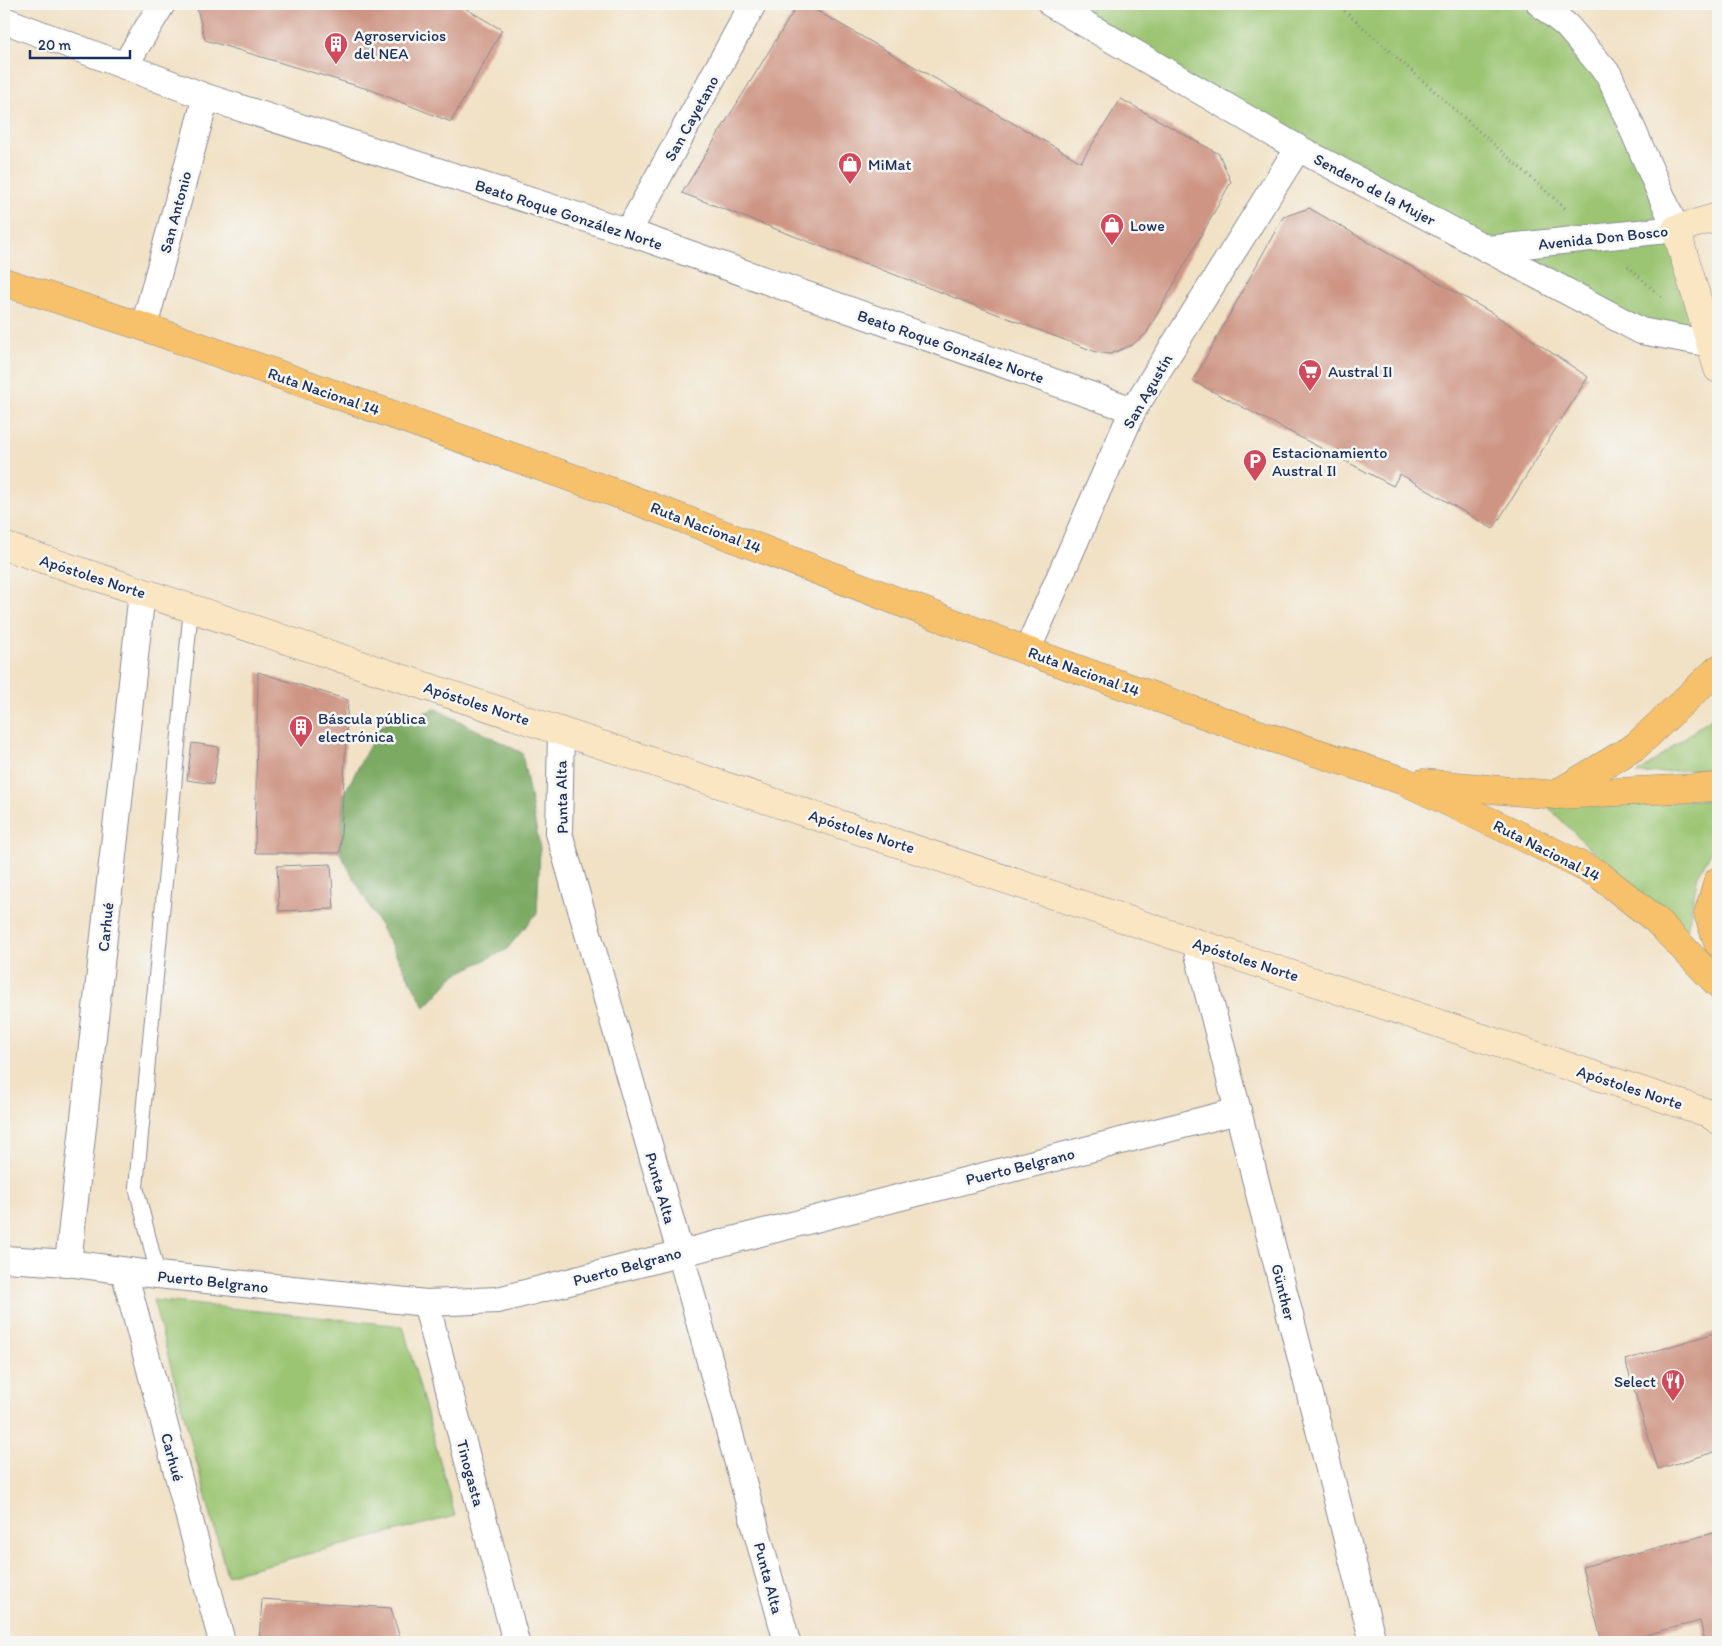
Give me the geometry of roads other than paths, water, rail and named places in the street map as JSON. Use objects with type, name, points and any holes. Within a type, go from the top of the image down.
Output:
[{"type":"highway","name":"Ruta Nacional 14","points":[[4,282],[144,326],[622,495],[1026,651],[1256,733],[1404,781],[1598,874],[1655,919],[1718,984]]},
{"type":"highway","points":[[1556,795],[1636,746],[1718,669]]},
{"type":"highway","name":"Ruta Nacional 14","points":[[1404,781],[1556,795],[1718,787]]},
{"type":"highway","points":[[1718,881],[1708,914],[1718,943]]},
{"type":"street","points":[[125,65],[162,4]]},
{"type":"street","name":"San Cayetano","points":[[628,232],[753,4]]},
{"type":"street","name":"Sendero de la Mujer","points":[[1051,4],[1298,148],[1641,331],[1715,356]]},
{"type":"street","name":"Sendero de la Mujer","points":[[1540,4],[1567,26],[1609,75],[1676,229],[1715,356]]},
{"type":"street","name":"Beato Roque González Norte","points":[[4,20],[206,97],[628,232],[1133,410]]},
{"type":"street","name":"San Antonio","points":[[144,326],[206,97]]},
{"type":"street","name":"San Agustín","points":[[1026,651],[1133,410],[1298,148]]},
{"type":"street","name":"Avenida Don Bosco","points":[[1487,249],[1676,229],[1718,217]]},
{"type":"street","name":"Apóstoles Norte","points":[[4,546],[1708,1113],[1718,1120]]},
{"type":"street","name":"Carhué","points":[[68,1263],[142,592]]},
{"type":"street","name":"Punta Alta","points":[[561,731],[559,833],[680,1252],[786,1642]]},
{"type":"street","name":"Günther","points":[[1195,942],[1373,1642]]},
{"type":"street","name":"Puerto Belgrano","points":[[4,1259],[68,1263],[158,1275],[426,1303],[498,1300],[1238,1111]]},
{"type":"street","name":"Carhué","points":[[124,1271],[222,1642]]},
{"type":"street","name":"Tinogasta","points":[[426,1303],[516,1642]]},
{"type":"lane","points":[[158,1275],[136,1187],[191,608]]},
{"type":"place","name":"Agroservicios del NEA","points":[[336,65]]},
{"type":"place","name":"MiMat","points":[[850,185]]},
{"type":"place","name":"Lowe","points":[[1112,246]]},
{"type":"place","name":"Austral II","points":[[1310,392]]},
{"type":"place","name":"Estacionamiento Austral II","points":[[1255,482]]},
{"type":"place","name":"Báscula pública electrónica","points":[[301,748]]},
{"type":"place","name":"Select","points":[[1673,1402]]}]
